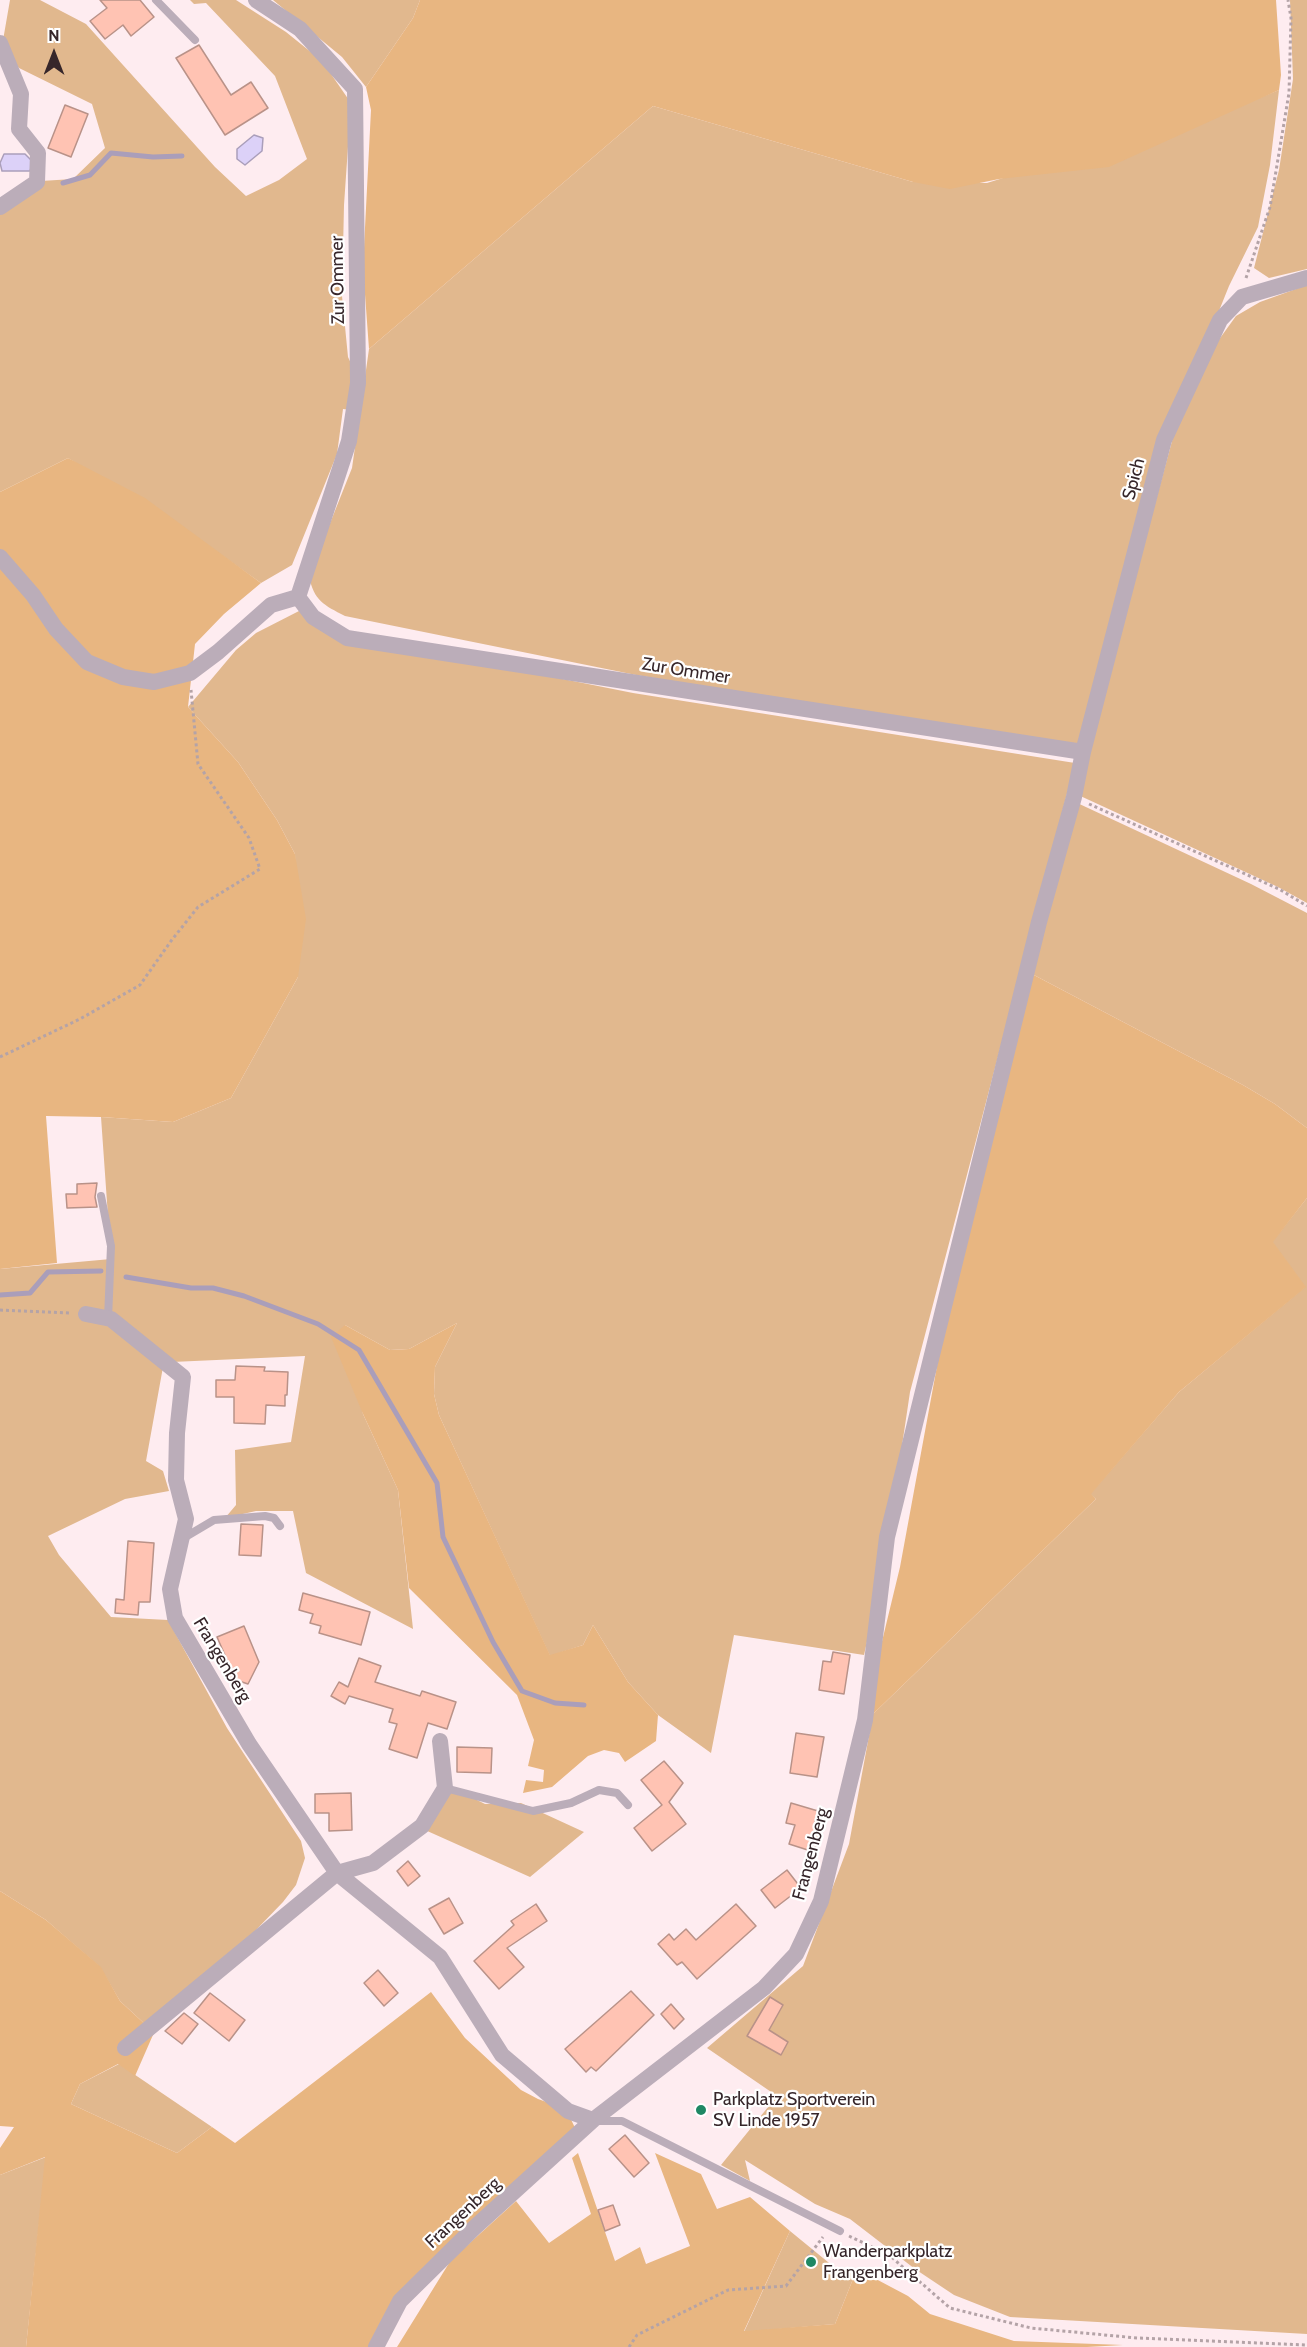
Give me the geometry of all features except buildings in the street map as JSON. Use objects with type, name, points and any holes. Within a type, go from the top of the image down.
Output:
[{"type":"street","name":"Zur Ommer","points":[[255,0],[300,29],[355,88],[358,383],[349,441],[298,597],[313,617],[347,638],[1083,752]]},
{"type":"street","points":[[0,42],[21,94],[19,129],[38,153],[38,183],[0,207]]},
{"type":"street","name":"Spich","points":[[1074,797],[1083,752],[1164,440],[1220,320],[1242,297],[1307,278]]},
{"type":"street","points":[[0,556],[33,595],[56,629],[87,662],[123,676],[154,682],[190,674],[270,604],[298,597]]},
{"type":"street","name":"Frangenberg","points":[[376,2347],[400,2301],[474,2228],[593,2121],[764,1988],[795,1954],[821,1901],[865,1720],[887,1537],[1039,922],[1074,797]]},
{"type":"street","name":"Frangenberg","points":[[86,1314],[108,1319],[183,1377],[177,1433],[176,1480],[186,1519],[170,1589],[175,1618],[249,1744],[337,1873],[440,1957],[502,2055],[568,2111],[593,2121]]},
{"type":"street","points":[[125,2048],[337,1873],[373,1863],[422,1826],[445,1788],[440,1741]]},
{"type":"lane","points":[[156,0],[195,40]]},
{"type":"lane","points":[[101,1196],[111,1246],[108,1319]]},
{"type":"lane","points":[[182,1540],[214,1520],[265,1516],[274,1518],[280,1526]]},
{"type":"lane","points":[[445,1788],[533,1811],[571,1803],[599,1790],[617,1793],[628,1805]]},
{"type":"lane","points":[[593,2121],[622,2121],[840,2232]]},
{"type":"path","points":[[1242,297],[1247,274],[1270,207],[1289,93],[1291,18],[1288,0]]},
{"type":"path","points":[[0,1057],[80,1019],[140,984],[198,907],[260,869],[249,838],[198,764],[190,674]]},
{"type":"path","points":[[1074,797],[1279,889],[1307,906]]},
{"type":"path","points":[[0,1310],[86,1314]]},
{"type":"path","points":[[629,2347],[637,2335],[728,2290],[786,2286],[831,2227]]},
{"type":"path","points":[[840,2232],[889,2255],[950,2308],[1031,2328],[1137,2338],[1307,2345]]},
{"type":"shaded area","points":[[10,0],[40,0],[86,24],[215,167],[246,196],[279,180],[307,159],[275,76],[206,3],[194,4],[190,0],[236,0],[286,32],[322,61],[351,103],[344,205],[342,296],[348,357],[355,372],[351,410],[343,409],[337,454],[292,565],[261,583],[203,542],[68,458],[0,492],[0,206],[41,181],[73,179],[105,148],[92,104],[19,68],[2,46]]},
{"type":"shaded area","points":[[273,0],[420,0],[413,18],[366,87],[342,57]]},
{"type":"shaded area","points":[[420,0],[1276,0],[1281,75],[1279,90],[1109,167],[999,179],[950,189],[913,182],[653,106],[369,349],[363,267],[371,110],[366,87],[413,18]]},
{"type":"shaded area","points":[[1290,0],[1307,0],[1307,269],[1269,278],[1254,268],[1279,170],[1293,79]]},
{"type":"shaded area","points":[[1279,90],[1270,165],[1258,227],[1229,286],[1202,353],[1171,418],[1078,748],[636,675],[345,616],[317,597],[309,576],[352,468],[369,349],[653,106],[913,182],[987,183],[1257,99]]},
{"type":"shaded area","points":[[254,135],[263,138],[262,151],[245,165],[237,159],[237,149]]},
{"type":"shaded area","points":[[4,154],[25,154],[33,162],[30,171],[2,171],[0,163]]},
{"type":"shaded area","points":[[1307,285],[1307,903],[1278,887],[1076,794],[1175,430],[1210,352],[1236,316],[1260,302]]},
{"type":"shaded area","points":[[68,458],[145,498],[261,583],[224,614],[195,644],[188,707],[238,762],[277,820],[295,854],[306,919],[298,977],[231,1098],[173,1122],[46,1116],[57,1263],[0,1269],[0,492]]},
{"type":"shaded area","points":[[299,611],[338,634],[633,693],[1075,763],[910,1392],[884,1566],[864,1655],[734,1635],[711,1753],[658,1715],[628,1682],[593,1625],[583,1645],[550,1656],[439,1415],[434,1394],[435,1367],[457,1323],[409,1349],[390,1350],[345,1325],[363,1414],[398,1490],[413,1629],[306,1573],[293,1511],[256,1511],[225,1518],[236,1505],[235,1450],[291,1442],[305,1356],[172,1362],[163,1367],[146,1461],[163,1471],[169,1491],[125,1499],[48,1536],[59,1555],[111,1617],[168,1620],[227,1728],[301,1841],[305,1858],[296,1885],[283,1902],[255,1931],[147,2026],[120,2001],[100,1967],[46,1920],[0,1891],[0,1269],[111,1259],[101,1117],[173,1122],[231,1098],[298,977],[295,854],[277,820],[238,762],[188,707],[236,650],[256,633]]},
{"type":"shaded area","points":[[1073,801],[1251,884],[1307,913],[1307,1128],[1275,1104],[1243,1085],[1032,974]]},
{"type":"shaded area","points":[[1032,974],[1243,1085],[1275,1104],[1307,1128],[1307,1198],[1273,1242],[1306,1287],[1179,1392],[1091,1494],[1096,1499],[873,1714],[878,1658],[900,1567],[944,1328]]},
{"type":"shaded area","points":[[1307,1198],[1307,2334],[1010,2317],[954,2295],[915,2269],[850,2219],[815,2204],[745,2160],[750,2181],[721,2165],[777,2096],[707,2048],[803,1966],[849,1844],[873,1714],[1096,1499],[1090,1494],[1179,1392],[1305,1287],[1272,1242]]},
{"type":"shaded area","points":[[457,1323],[435,1367],[434,1394],[439,1415],[550,1655],[583,1645],[593,1625],[628,1682],[658,1715],[656,1741],[625,1762],[619,1753],[604,1750],[588,1756],[552,1787],[523,1793],[526,1780],[543,1782],[544,1770],[528,1766],[534,1740],[517,1695],[409,1588],[398,1490],[331,1337],[345,1325],[390,1350],[409,1349]]},
{"type":"shaded area","points":[[451,1787],[485,1804],[521,1803],[584,1832],[530,1877],[425,1830]]},
{"type":"shaded area","points":[[0,1891],[46,1920],[101,1967],[120,2001],[147,2026],[156,2028],[135,2076],[118,2064],[80,2084],[71,2104],[177,2153],[212,2127],[235,2143],[431,1992],[465,2038],[521,2090],[566,2109],[576,2130],[439,2252],[378,2347],[26,2347],[45,2157],[0,2175],[0,2148],[14,2127],[0,2126]]},
{"type":"shaded area","points":[[119,2064],[212,2127],[177,2153],[71,2104],[80,2084]]},
{"type":"shaded area","points":[[578,2153],[615,2261],[640,2247],[646,2264],[690,2246],[655,2153],[701,2174],[717,2209],[750,2197],[790,2231],[744,2331],[835,2324],[857,2269],[908,2296],[930,2314],[1014,2341],[1123,2345],[1087,2347],[397,2347],[451,2260],[516,2201],[549,2243],[591,2214],[572,2158]]},
{"type":"shaded area","points":[[46,2157],[26,2347],[0,2347],[0,2175]]},
{"type":"shaded area","points":[[790,2231],[845,2276],[857,2269],[835,2324],[744,2332]]},
{"type":"waterway","points":[[63,183],[90,175],[111,153],[153,157],[182,156]]},
{"type":"waterway","points":[[0,1295],[30,1293],[48,1272],[101,1271]]},
{"type":"waterway","points":[[126,1277],[191,1288],[213,1288],[244,1296],[318,1324],[359,1350],[437,1483],[443,1537],[493,1642],[522,1691],[555,1703],[584,1705]]},
{"type":"place","name":"Parkplatz Sportverein SV Linde 1957","points":[[701,2110]]},
{"type":"place","name":"Wanderparkplatz Frangenberg","points":[[811,2262]]}]
